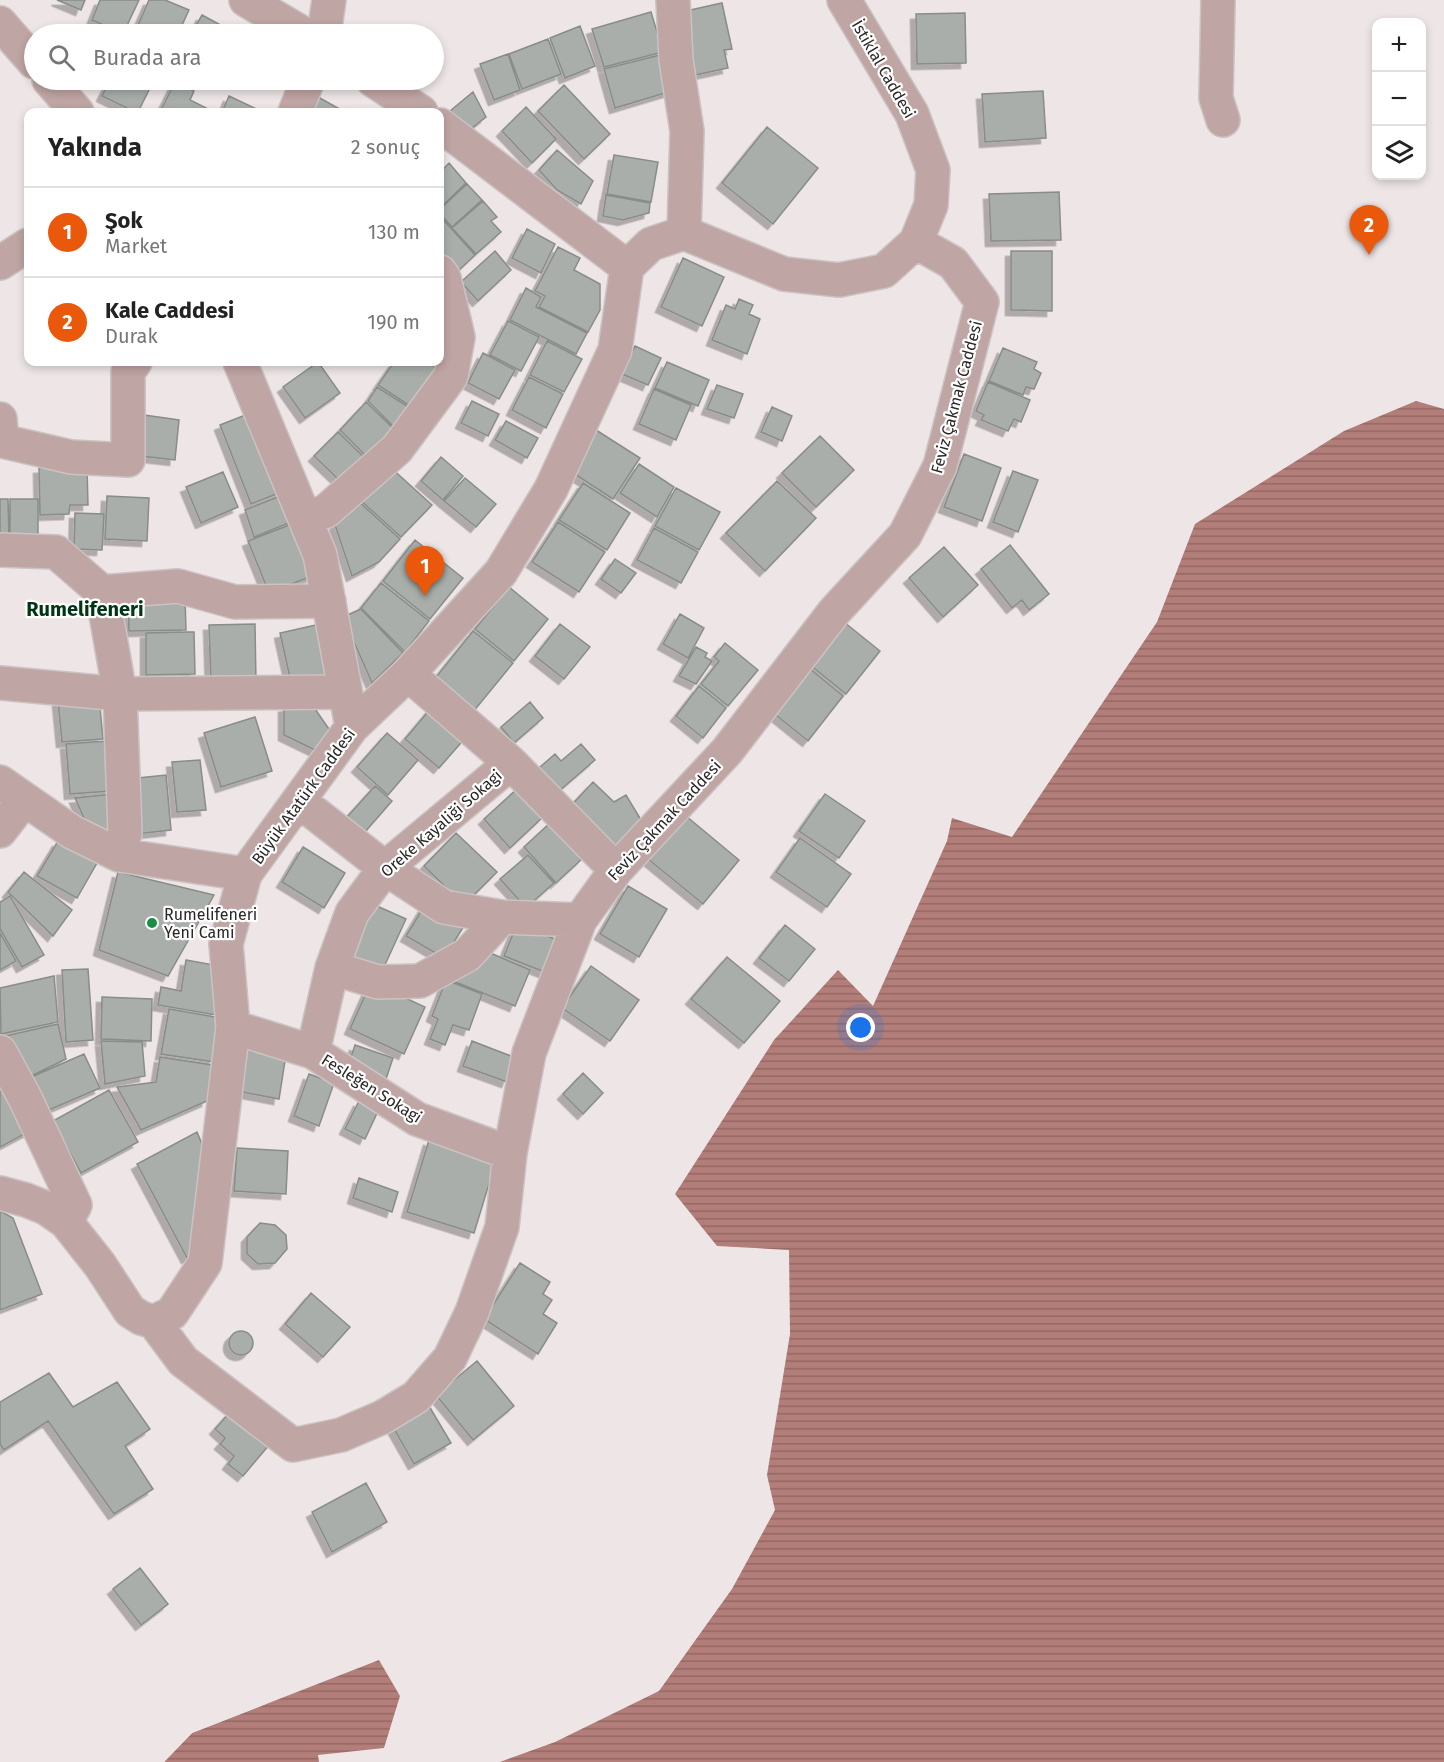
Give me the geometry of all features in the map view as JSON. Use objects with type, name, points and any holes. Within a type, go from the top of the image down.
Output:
[{"type":"street","points":[[246,0],[287,24]]},
{"type":"street","points":[[325,24],[329,0]]},
{"type":"street","points":[[445,138],[627,267],[651,244],[684,233],[687,131],[676,60],[673,0]]},
{"type":"street","name":"İstiklal Caddesi","points":[[684,233],[784,274],[839,280],[884,271],[916,242],[931,205],[933,170],[912,114],[844,0]]},
{"type":"street","points":[[1218,0],[1216,98],[1223,120]]},
{"type":"street","points":[[0,23],[24,51]]},
{"type":"street","points":[[58,90],[74,108]]},
{"type":"street","points":[[297,108],[304,90]]},
{"type":"street","points":[[388,90],[415,108]]},
{"type":"street","name":"Feviz Çakmak Caddesi","points":[[142,1316],[183,1361],[293,1446],[341,1435],[382,1417],[416,1398],[450,1358],[472,1312],[502,1227],[510,1152],[529,1053],[580,920],[616,870],[728,752],[834,612],[905,535],[940,466],[982,302],[953,263],[916,242]]},
{"type":"street","points":[[0,263],[24,248]]},
{"type":"street","name":"Büyük Atatürk Caddesi","points":[[142,1316],[172,1313],[205,1263],[233,1027],[226,944],[245,874],[352,727],[408,674],[501,572],[551,489],[615,350],[627,267]]},
{"type":"street","points":[[305,519],[326,511],[397,449],[451,376],[458,337],[444,278]]},
{"type":"street","points":[[0,419],[2,441],[71,457],[128,460],[128,372],[132,366]]},
{"type":"street","points":[[242,366],[320,555],[352,727]]},
{"type":"street","points":[[0,549],[56,552],[102,592],[120,694],[125,832],[119,855]]},
{"type":"street","points":[[102,592],[178,586],[235,602],[328,600]]},
{"type":"street","points":[[408,674],[510,763],[616,870]]},
{"type":"street","points":[[0,683],[120,694],[345,692]]},
{"type":"street","name":"Oreke Kayaliği Sokagi","points":[[313,1052],[332,968],[352,912],[385,868],[510,763]]},
{"type":"street","points":[[0,831],[12,791],[72,832],[119,855],[245,874]]},
{"type":"street","points":[[299,801],[385,868],[444,907],[502,917],[580,920]]},
{"type":"street","points":[[332,968],[378,982],[420,981],[466,955],[502,917]]},
{"type":"street","name":"Fesleğen Sokagi","points":[[233,1027],[313,1052],[417,1119],[510,1152]]},
{"type":"street","points":[[0,1052],[25,1098],[75,1205],[66,1222]]},
{"type":"street","points":[[0,1193],[46,1208],[66,1222],[142,1316]]},
{"type":"shaded area","points":[[1416,401],[1444,409],[1444,1762],[500,1762],[555,1742],[659,1691],[732,1589],[775,1510],[767,1475],[790,1334],[789,1250],[717,1246],[675,1194],[774,1040],[838,970],[873,1006],[947,841],[952,818],[1012,837],[1157,622],[1195,524],[1344,431]]},
{"type":"shaded area","points":[[379,1660],[400,1696],[384,1748],[318,1755],[319,1762],[164,1762],[192,1733]]},
{"type":"pier","points":[[265,1701],[266,1704],[192,1733],[164,1762],[161,1762],[191,1731]]},
{"type":"building","points":[[57,0],[85,0],[81,10]]},
{"type":"building","points":[[100,0],[139,0],[128,24],[101,24],[92,20]]},
{"type":"building","points":[[149,0],[165,0],[189,10],[183,24],[138,24]]},
{"type":"building","points":[[722,3],[732,49],[724,50],[728,68],[695,75],[681,12]]},
{"type":"building","points":[[651,12],[663,52],[604,67],[592,29]]},
{"type":"building","points":[[965,13],[966,63],[917,64],[916,14]]},
{"type":"building","points":[[202,15],[219,24],[197,24]]},
{"type":"building","points":[[580,26],[595,66],[565,78],[550,38]]},
{"type":"building","points":[[548,39],[561,74],[522,89],[509,54]]},
{"type":"building","points":[[508,54],[520,90],[494,100],[480,64]]},
{"type":"building","points":[[664,54],[675,90],[615,108],[604,69]]},
{"type":"building","points":[[564,85],[610,134],[584,159],[538,111]]},
{"type":"building","points":[[105,90],[149,90],[140,108],[127,108],[102,96]]},
{"type":"building","points":[[171,90],[192,90],[194,91],[190,100],[206,108],[162,108]]},
{"type":"building","points":[[1043,91],[1046,138],[985,142],[982,94]]},
{"type":"building","points":[[473,92],[486,117],[467,132],[450,111]]},
{"type":"building","points":[[229,96],[254,108],[224,108]]},
{"type":"building","points":[[318,97],[338,108],[312,108]]},
{"type":"building","points":[[526,107],[556,139],[532,163],[502,131]]},
{"type":"building","points":[[767,127],[818,168],[773,224],[722,183]]},
{"type":"building","points":[[557,150],[593,181],[581,204],[557,190],[539,170]]},
{"type":"building","points":[[614,155],[658,162],[651,202],[607,194]]},
{"type":"building","points":[[449,163],[466,183],[444,204],[444,168]]},
{"type":"building","points":[[467,184],[482,200],[452,227],[444,218],[444,205]]},
{"type":"building","points":[[1059,192],[1061,240],[991,241],[989,194]]},
{"type":"building","points":[[606,195],[650,203],[649,213],[623,220],[603,216]]},
{"type":"building","points":[[483,201],[497,217],[491,221],[501,232],[476,254],[452,228]]},
{"type":"building","points":[[444,220],[475,255],[456,273],[444,257]]},
{"type":"building","points":[[527,229],[555,244],[541,273],[512,258]]},
{"type":"building","points":[[558,247],[580,258],[574,270],[600,284],[600,310],[588,332],[539,307],[545,296],[535,291]]},
{"type":"building","points":[[495,251],[511,270],[478,301],[461,282]]},
{"type":"building","points":[[1011,251],[1052,251],[1052,311],[1011,310]]},
{"type":"building","points":[[683,258],[724,277],[702,326],[661,307]]},
{"type":"building","points":[[526,288],[541,297],[536,307],[587,333],[576,354],[510,320]]},
{"type":"building","points":[[739,299],[753,305],[749,314],[760,319],[747,354],[712,340],[726,305],[735,309]]},
{"type":"building","points":[[508,321],[539,337],[521,371],[490,355]]},
{"type":"building","points":[[547,341],[582,359],[564,392],[530,375]]},
{"type":"building","points":[[635,346],[661,358],[648,385],[622,374]]},
{"type":"building","points":[[1003,348],[1037,362],[1034,369],[1041,373],[1034,389],[1026,387],[1023,395],[989,381]]},
{"type":"building","points":[[483,353],[515,370],[499,399],[468,383]]},
{"type":"building","points":[[667,362],[709,380],[698,406],[655,388]]},
{"type":"building","points":[[312,366],[321,366],[340,393],[305,418],[283,387]]},
{"type":"building","points":[[391,366],[433,366],[436,368],[410,406],[378,385]]},
{"type":"building","points":[[529,377],[563,394],[546,428],[512,410]]},
{"type":"building","points":[[988,382],[1030,400],[1021,422],[1014,419],[1008,431],[981,420],[984,415],[976,411]]},
{"type":"building","points":[[717,385],[743,394],[734,418],[707,409]]},
{"type":"building","points":[[377,387],[410,408],[396,429],[368,401]]},
{"type":"building","points":[[654,389],[691,405],[676,440],[639,424]]},
{"type":"building","points":[[472,401],[499,414],[488,436],[461,423]]},
{"type":"building","points":[[366,402],[395,430],[368,458],[340,430]]},
{"type":"building","points":[[772,407],[792,416],[782,441],[761,432]]},
{"type":"building","points":[[253,412],[284,491],[251,504],[220,425]]},
{"type":"building","points":[[144,415],[179,420],[175,460],[132,455]]},
{"type":"building","points":[[506,421],[538,438],[527,458],[495,440]]},
{"type":"building","points":[[596,430],[640,458],[613,499],[570,471]]},
{"type":"building","points":[[338,432],[366,459],[343,484],[314,456]]},
{"type":"building","points":[[820,436],[854,470],[816,507],[782,473]]},
{"type":"building","points":[[964,454],[1001,468],[982,521],[944,507]]},
{"type":"building","points":[[441,457],[463,476],[443,500],[421,481]]},
{"type":"building","points":[[639,464],[674,487],[657,517],[620,493]]},
{"type":"building","points":[[389,466],[432,505],[401,537],[359,499]]},
{"type":"building","points":[[87,467],[88,505],[70,505],[69,514],[40,515],[39,468]]},
{"type":"building","points":[[1013,471],[1038,480],[1018,532],[993,522]]},
{"type":"building","points":[[223,472],[238,507],[201,523],[186,487]]},
{"type":"building","points":[[465,478],[496,504],[476,527],[444,501]]},
{"type":"building","points":[[777,481],[816,518],[765,571],[726,533]]},
{"type":"building","points":[[583,483],[630,513],[607,550],[559,520]]},
{"type":"building","points":[[676,488],[720,512],[699,550],[655,526]]},
{"type":"building","points":[[285,494],[296,520],[254,537],[245,510]]},
{"type":"building","points":[[107,496],[149,498],[147,541],[105,539]]},
{"type":"building","points":[[0,499],[8,499],[9,536],[0,537]]},
{"type":"building","points":[[10,499],[38,499],[38,536],[10,536]]},
{"type":"building","points":[[357,500],[400,539],[379,562],[352,576],[335,525]]},
{"type":"building","points":[[75,513],[104,514],[102,550],[74,549]]},
{"type":"building","points":[[297,522],[317,574],[269,593],[248,541]]},
{"type":"building","points":[[558,522],[605,552],[579,592],[532,562]]},
{"type":"building","points":[[654,528],[698,552],[681,583],[637,560]]},
{"type":"building","points":[[415,540],[463,578],[430,619],[383,581]]},
{"type":"building","points":[[1010,545],[1049,594],[1029,610],[1022,600],[1012,608],[981,569]]},
{"type":"building","points":[[944,547],[978,585],[943,617],[909,578]]},
{"type":"building","points":[[615,559],[636,573],[621,593],[601,579]]},
{"type":"building","points":[[381,583],[429,621],[405,652],[361,608]]},
{"type":"building","points":[[509,587],[548,619],[514,661],[475,629]]},
{"type":"building","points":[[185,598],[186,630],[129,631],[128,599]]},
{"type":"building","points":[[361,609],[403,653],[372,683],[343,617]]},
{"type":"building","points":[[680,614],[704,628],[688,658],[663,644]]},
{"type":"building","points":[[839,618],[880,651],[846,694],[805,661]]},
{"type":"building","points":[[325,623],[337,678],[292,687],[280,633]]},
{"type":"building","points":[[255,624],[256,684],[211,684],[209,625]]},
{"type":"building","points":[[560,624],[590,647],[564,679],[535,656]]},
{"type":"building","points":[[473,631],[513,663],[473,712],[433,681]]},
{"type":"building","points":[[194,632],[195,674],[146,675],[146,633]]},
{"type":"building","points":[[725,643],[758,670],[728,706],[701,684],[719,661],[714,657]]},
{"type":"building","points":[[696,647],[707,653],[705,657],[712,661],[696,684],[679,676]]},
{"type":"building","points":[[803,663],[843,696],[808,741],[767,708]]},
{"type":"building","points":[[699,686],[726,708],[703,738],[676,716]]},
{"type":"building","points":[[99,697],[103,739],[62,742],[58,701]]},
{"type":"building","points":[[530,702],[543,718],[514,743],[501,727]]},
{"type":"building","points":[[311,703],[331,732],[317,751],[284,735],[284,707]]},
{"type":"building","points":[[431,708],[466,737],[439,768],[405,739]]},
{"type":"building","points":[[255,717],[272,771],[221,787],[204,733]]},
{"type":"building","points":[[387,733],[418,760],[388,795],[357,767]]},
{"type":"building","points":[[107,741],[111,791],[70,794],[66,744]]},
{"type":"building","points":[[581,744],[595,760],[551,798],[531,775],[555,754],[561,761]]},
{"type":"building","points":[[200,760],[206,810],[177,812],[172,762]]},
{"type":"building","points":[[166,775],[171,830],[136,834],[138,778]]},
{"type":"building","points":[[593,782],[614,802],[626,795],[641,820],[608,854],[565,812]]},
{"type":"building","points":[[375,786],[392,801],[365,832],[347,817]]},
{"type":"building","points":[[518,788],[543,817],[510,848],[484,819]]},
{"type":"building","points":[[113,794],[117,832],[91,834],[75,798]]},
{"type":"building","points":[[825,794],[865,821],[839,858],[799,831]]},
{"type":"building","points":[[680,811],[739,860],[703,904],[643,855]]},
{"type":"building","points":[[551,822],[583,858],[556,883],[524,847]]},
{"type":"building","points":[[456,833],[497,872],[464,905],[424,866]]},
{"type":"building","points":[[800,838],[851,874],[827,907],[776,872]]},
{"type":"building","points":[[58,841],[97,863],[77,898],[37,876]]},
{"type":"building","points":[[303,847],[345,873],[324,908],[282,882]]},
{"type":"building","points":[[528,855],[554,883],[526,908],[500,879]]},
{"type":"building","points":[[24,872],[72,910],[53,936],[8,892]]},
{"type":"building","name":"Rumelifeneri Yeni Cami","points":[[118,872],[214,895],[168,976],[99,950]]},
{"type":"building","points":[[628,886],[667,909],[639,957],[600,934]]},
{"type":"building","points":[[10,896],[44,955],[22,967],[0,929],[0,902]]},
{"type":"building","points":[[368,902],[406,919],[384,967],[342,959]]},
{"type":"building","points":[[426,903],[464,926],[444,958],[406,936]]},
{"type":"building","points":[[517,924],[560,941],[547,973],[504,956]]},
{"type":"building","points":[[785,925],[815,949],[789,981],[759,958]]},
{"type":"building","points":[[0,933],[16,961],[0,970]]},
{"type":"building","points":[[488,952],[530,970],[515,1006],[448,979]]},
{"type":"building","points":[[727,957],[780,1001],[744,1043],[691,999]]},
{"type":"building","points":[[186,960],[225,967],[216,1015],[158,1005],[161,987],[181,991]]},
{"type":"building","points":[[591,966],[639,1000],[610,1041],[562,1008]]},
{"type":"building","points":[[88,969],[93,1040],[66,1042],[62,970]]},
{"type":"building","points":[[54,976],[58,1022],[1,1034],[0,988]]},
{"type":"building","points":[[446,980],[482,994],[469,1030],[453,1025],[445,1045],[430,1039],[438,1019],[432,1016]]},
{"type":"building","points":[[371,982],[425,1007],[404,1054],[350,1029]]},
{"type":"building","points":[[102,997],[152,999],[151,1041],[101,1039]]},
{"type":"building","points":[[169,1009],[221,1018],[214,1062],[161,1054]]},
{"type":"building","points":[[58,1024],[66,1059],[27,1078],[1,1037]]},
{"type":"building","points":[[239,1040],[287,1048],[279,1099],[231,1090]]},
{"type":"building","points":[[101,1041],[142,1042],[145,1076],[105,1084]]},
{"type":"building","points":[[472,1041],[516,1058],[507,1082],[463,1066]]},
{"type":"building","points":[[355,1045],[393,1058],[384,1085],[346,1072]]},
{"type":"building","points":[[84,1054],[100,1088],[44,1112],[29,1078]]},
{"type":"building","points":[[160,1057],[212,1065],[207,1101],[141,1130],[117,1087],[156,1082]]},
{"type":"building","points":[[0,1066],[32,1130],[0,1147]]},
{"type":"building","points":[[583,1073],[603,1093],[583,1114],[563,1094]]},
{"type":"building","points":[[309,1074],[334,1083],[319,1126],[294,1116]]},
{"type":"building","points":[[109,1090],[138,1142],[81,1173],[53,1121]]},
{"type":"building","points":[[359,1101],[378,1111],[365,1139],[345,1129]]},
{"type":"building","points":[[197,1132],[212,1168],[196,1254],[187,1258],[137,1164]]},
{"type":"building","points":[[429,1140],[496,1161],[474,1233],[407,1212]]},
{"type":"building","points":[[237,1148],[288,1151],[286,1194],[234,1191]]},
{"type":"building","points":[[359,1178],[398,1192],[392,1212],[353,1198]]},
{"type":"building","points":[[0,1211],[13,1218],[42,1294],[0,1310]]},
{"type":"building","points":[[260,1223],[275,1225],[286,1235],[287,1249],[275,1263],[258,1264],[247,1254],[247,1237]]},
{"type":"building","points":[[520,1263],[550,1282],[543,1294],[552,1300],[543,1314],[557,1323],[538,1354],[484,1319]]},
{"type":"building","points":[[311,1293],[350,1327],[323,1357],[285,1324]]},
{"type":"building","points":[[241,1331],[250,1334],[253,1343],[250,1352],[241,1355],[232,1352],[229,1343],[232,1334]]},
{"type":"building","points":[[477,1361],[514,1406],[473,1440],[436,1395]]},
{"type":"building","points":[[49,1373],[73,1407],[117,1382],[150,1429],[125,1446],[153,1489],[114,1514],[48,1421],[4,1450],[0,1444],[0,1402]]},
{"type":"building","points":[[429,1406],[451,1443],[414,1464],[393,1427]]},
{"type":"building","points":[[230,1412],[269,1445],[243,1476],[228,1464],[234,1456],[220,1444],[225,1438],[215,1429]]},
{"type":"building","points":[[366,1483],[387,1522],[332,1552],[312,1512]]},
{"type":"building","points":[[140,1568],[168,1604],[141,1625],[113,1589]]},
{"type":"place","name":"Kale Caddesi","points":[[1369,255]]},
{"type":"place","name":"Şok","points":[[425,596]]},
{"type":"place","name":"Rumelifeneri Yeni Cami","points":[[152,923]]},
{"type":"district","name":"Rumelifeneri","points":[[85,609]]}]
